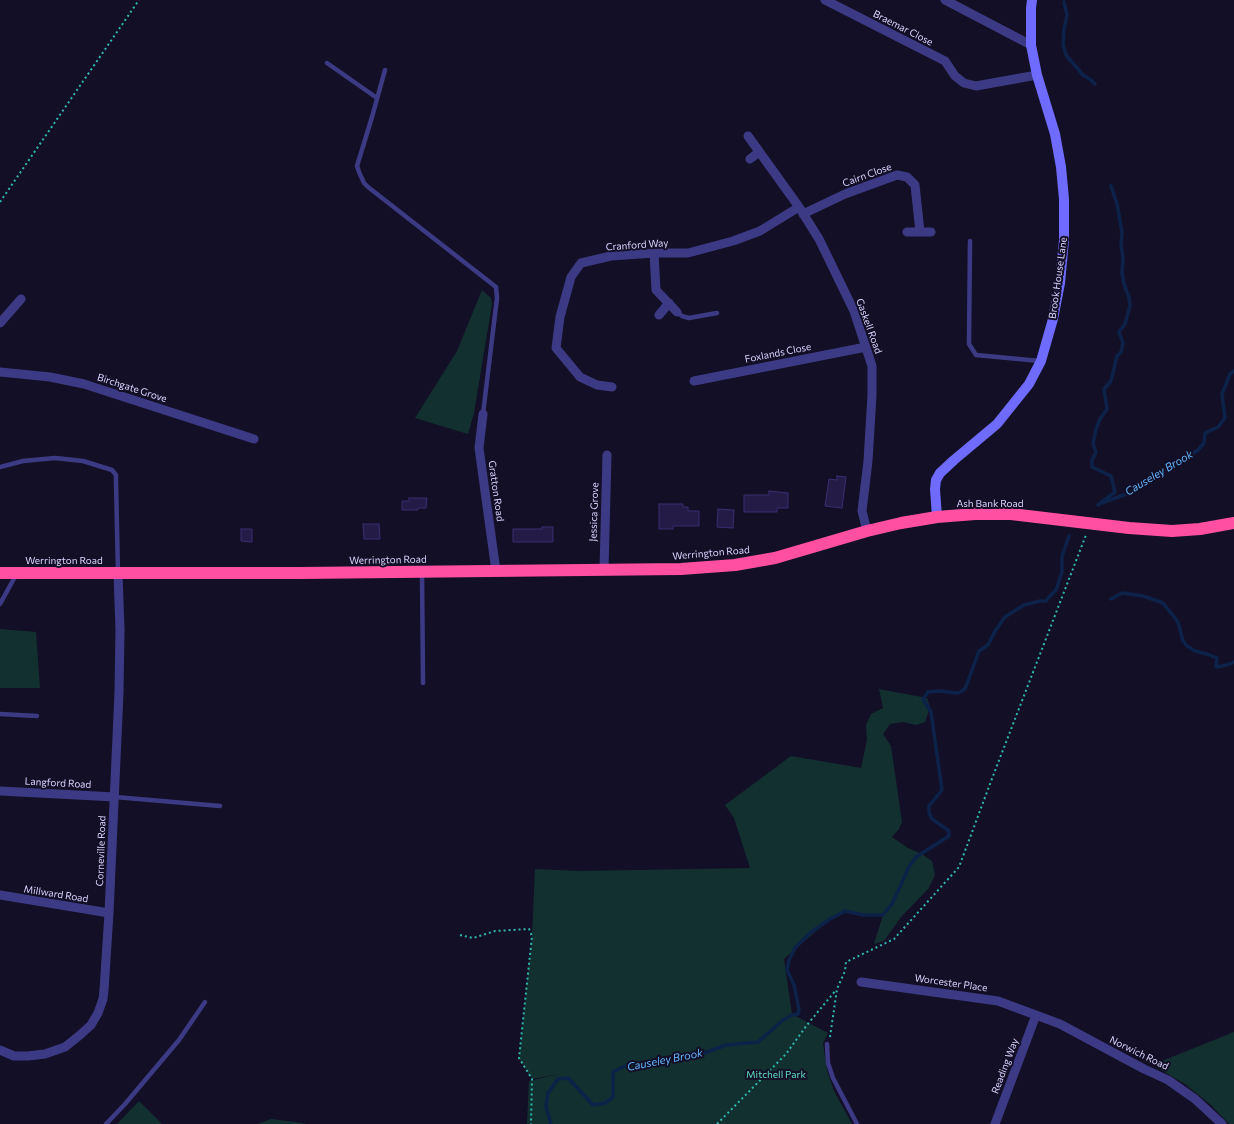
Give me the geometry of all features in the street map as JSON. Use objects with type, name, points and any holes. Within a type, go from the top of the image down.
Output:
[{"type":"highway","name":"Ash Bank Road","points":[[775,558],[867,531],[901,523],[937,517],[975,514],[1011,514],[1091,522],[1129,528],[1172,531],[1200,529],[1234,523]]},
{"type":"highway","name":"Werrington Road","points":[[0,574],[681,569],[735,565],[775,558]]},
{"type":"street","name":"Braemar Close","points":[[825,0],[945,61],[955,76],[964,83],[976,86],[1037,75]]},
{"type":"street","points":[[945,0],[1031,45]]},
{"type":"street","name":"Brook House Lane","points":[[937,517],[935,489],[936,480],[940,473],[997,424],[1028,384],[1041,361],[1053,319],[1060,282],[1064,240],[1064,206],[1061,167],[1055,134],[1037,75],[1031,45],[1032,0]]},
{"type":"street","name":"Gaskell Road","points":[[748,136],[801,210],[819,239],[851,305],[872,366],[872,395],[868,460],[862,510],[867,531]]},
{"type":"street","points":[[750,159],[759,152]]},
{"type":"street","name":"Cairn Close","points":[[801,210],[897,175],[907,177],[915,185],[920,232]]},
{"type":"street","name":"Cranford Way","points":[[612,387],[597,384],[580,377],[556,348],[560,317],[571,278],[581,263],[611,256],[654,253],[688,253],[733,241],[760,231],[801,210]]},
{"type":"street","points":[[907,232],[931,232]]},
{"type":"street","points":[[654,253],[656,290],[677,312]]},
{"type":"street","points":[[0,323],[21,299]]},
{"type":"street","points":[[659,315],[669,304]]},
{"type":"street","name":"Foxlands Close","points":[[694,380],[866,347]]},
{"type":"street","name":"Birchgate Grove","points":[[0,372],[50,377],[84,384],[254,439]]},
{"type":"street","name":"Gratton Road","points":[[483,414],[479,448],[496,571]]},
{"type":"street","name":"Jessica Grove","points":[[604,569],[607,455]]},
{"type":"street","name":"Corneville Road","points":[[0,1050],[8,1054],[21,1056],[45,1054],[58,1050],[70,1043],[91,1025],[98,1013],[104,990],[115,797],[120,645],[118,573]]},
{"type":"street","name":"Langford Road","points":[[0,792],[115,797]]},
{"type":"street","name":"Millward Road","points":[[0,895],[109,913]]},
{"type":"street","name":"Worcester Place","points":[[861,982],[998,1001],[1036,1015]]},
{"type":"street","name":"Reading Way","points":[[995,1124],[1036,1015]]},
{"type":"street","name":"Norwich Road","points":[[1036,1015],[1060,1024],[1144,1069],[1168,1080],[1195,1098],[1222,1124]]},
{"type":"lane","points":[[327,63],[377,98]]},
{"type":"lane","points":[[385,70],[357,166],[364,183],[496,287],[497,298],[483,414]]},
{"type":"lane","points":[[970,241],[969,344],[976,355],[1041,361]]},
{"type":"lane","points":[[677,312],[682,316],[689,318],[717,313]]},
{"type":"lane","points":[[0,467],[23,461],[55,458],[84,461],[112,470],[116,476],[118,573]]},
{"type":"lane","points":[[422,572],[423,683]]},
{"type":"lane","points":[[0,604],[17,574]]},
{"type":"lane","points":[[0,714],[37,716]]},
{"type":"lane","points":[[115,797],[220,806]]},
{"type":"lane","points":[[106,1124],[125,1104],[179,1040],[205,1002]]},
{"type":"lane","points":[[827,1044],[828,1064],[833,1078],[856,1124]]},
{"type":"path","points":[[0,202],[139,0]]},
{"type":"path","points":[[717,1124],[786,1054],[806,1025],[836,989],[845,971],[846,962],[894,939],[959,866],[992,776],[1091,522]]},
{"type":"path","points":[[460,935],[473,938],[495,931],[529,929],[532,936],[519,1058],[532,1079],[531,1124]]},
{"type":"path","points":[[827,1044],[831,1034],[836,989]]},
{"type":"green space","points":[[482,290],[491,298],[492,304],[474,413],[468,434],[415,418],[457,351]]},
{"type":"green space","points":[[0,629],[36,632],[40,688],[0,688]]},
{"type":"green space","name":"Mitchell Park","points":[[879,689],[927,698],[930,707],[925,722],[916,725],[903,722],[890,724],[883,734],[891,746],[902,822],[899,829],[892,837],[908,848],[922,854],[932,861],[935,875],[928,889],[901,917],[884,941],[874,944],[883,915],[863,915],[845,912],[830,919],[784,959],[792,1014],[828,1033],[823,1043],[827,1070],[834,1091],[852,1124],[527,1124],[529,1081],[559,1074],[532,1079],[519,1058],[532,936],[535,869],[580,871],[750,868],[734,818],[725,805],[791,756],[861,768],[867,740],[866,725],[871,714],[883,708]]},
{"type":"green space","points":[[1234,1032],[1234,1124],[1229,1124],[1211,1105],[1185,1084],[1156,1067],[1162,1061]]},
{"type":"green space","points":[[139,1101],[162,1124],[117,1124]]},
{"type":"green space","points":[[271,1119],[295,1122],[306,1124],[257,1124]]},
{"type":"building","points":[[837,476],[846,477],[842,508],[825,506],[829,479],[837,480]]},
{"type":"building","points":[[769,491],[788,493],[788,508],[777,508],[777,512],[744,512],[744,495],[769,495]]},
{"type":"building","points":[[409,498],[427,498],[426,508],[418,508],[418,510],[402,510],[402,501],[409,501]]},
{"type":"building","points":[[659,504],[683,504],[683,507],[688,507],[688,511],[699,511],[699,526],[673,526],[673,529],[659,529]]},
{"type":"building","points":[[718,509],[734,510],[733,528],[717,527]]},
{"type":"building","points":[[363,524],[379,524],[380,539],[364,539]]},
{"type":"building","points":[[542,527],[553,527],[553,542],[513,542],[513,529],[542,529]]},
{"type":"building","points":[[241,529],[252,529],[252,542],[241,541]]},
{"type":"waterway","points":[[1064,2],[1067,15],[1063,44],[1066,55],[1083,75],[1095,84]]},
{"type":"waterway","points":[[1098,505],[1115,492],[1111,476],[1092,467],[1092,460],[1096,452],[1093,444],[1096,429],[1100,419],[1107,409],[1104,389],[1111,381],[1117,356],[1121,352],[1123,343],[1119,332],[1125,324],[1130,306],[1122,273],[1122,232],[1117,204],[1111,186]]},
{"type":"waterway","name":"Causeley Brook","points":[[1102,503],[1129,493],[1143,485],[1160,472],[1198,450],[1204,443],[1205,433],[1218,427],[1225,418],[1222,394],[1230,374],[1234,371]]},
{"type":"waterway","name":"Causeley Brook","points":[[551,1124],[546,1107],[548,1093],[558,1079],[568,1078],[593,1105],[605,1103],[613,1097],[613,1072],[629,1064],[702,1054],[726,1045],[758,1042],[783,1020],[792,1015],[798,1014],[799,1009],[794,985],[787,970],[789,960],[795,948],[810,933],[830,919],[845,911],[863,915],[883,915],[892,904],[909,867],[916,857],[949,836],[949,831],[932,819],[929,813],[929,806],[942,790],[931,712],[923,699],[928,692],[939,691],[958,693],[965,689],[979,651],[988,645],[995,631],[1005,617],[1024,605],[1046,601],[1056,590],[1062,572],[1062,556],[1069,536]]},
{"type":"waterway","points":[[1111,599],[1122,593],[1143,596],[1163,603],[1178,622],[1183,641],[1187,646],[1195,651],[1217,658],[1216,667],[1234,662]]}]
